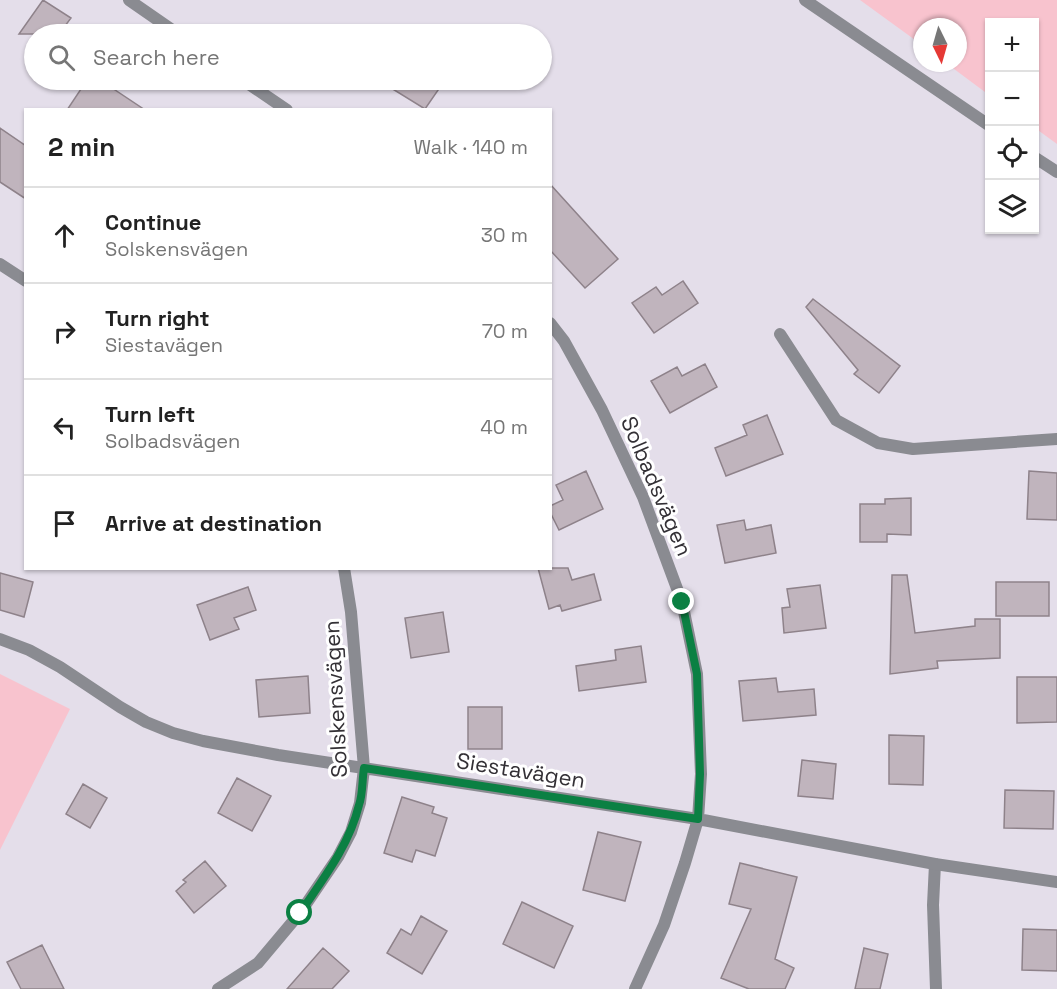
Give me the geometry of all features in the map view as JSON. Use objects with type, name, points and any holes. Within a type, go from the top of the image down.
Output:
[{"type":"street","points":[[129,0],[164,24]]},
{"type":"street","points":[[805,0],[985,123]]},
{"type":"street","points":[[258,90],[284,108]]},
{"type":"street","points":[[1039,160],[1057,172]]},
{"type":"street","points":[[0,264],[24,280]]},
{"type":"street","name":"Solbadsvägen","points":[[552,326],[564,341],[602,410],[643,497],[682,602],[697,674],[700,774],[698,819],[664,925],[635,989]]},
{"type":"street","points":[[780,334],[836,420],[878,443],[913,449],[1057,439]]},
{"type":"street","name":"Solskensvägen","points":[[218,989],[258,963],[300,913],[338,857],[351,832],[360,803],[364,768],[351,612],[344,570]]},
{"type":"street","name":"Siestavägen","points":[[0,639],[29,650],[60,667],[138,717],[173,733],[203,741],[698,819],[935,864],[1057,882]]},
{"type":"street","points":[[935,864],[933,905],[936,989]]},
{"type":"shaded area","points":[[860,0],[1057,0],[1057,144],[1039,131],[1039,18],[985,18],[985,92],[958,72],[967,72],[967,18],[913,18],[913,38]]},
{"type":"shaded area","points":[[0,674],[70,709],[0,850]]},
{"type":"building","points":[[43,0],[71,18],[66,24],[26,24]]},
{"type":"building","points":[[80,90],[115,90],[142,108],[68,108]]},
{"type":"building","points":[[394,90],[438,90],[423,108]]},
{"type":"building","points":[[0,128],[24,145],[24,198],[0,182]]},
{"type":"building","points":[[552,186],[618,259],[585,288],[552,252]]},
{"type":"building","points":[[683,281],[698,303],[654,333],[632,303],[656,287],[662,295]]},
{"type":"building","points":[[813,299],[900,366],[879,393],[854,374],[858,370],[806,307]]},
{"type":"building","points":[[705,364],[717,387],[670,413],[651,381],[677,367],[682,376]]},
{"type":"building","points":[[767,415],[783,454],[726,476],[715,448],[747,435],[743,425]]},
{"type":"building","points":[[586,471],[603,509],[559,530],[552,516],[552,505],[563,500],[556,485]]},
{"type":"building","points":[[1029,471],[1057,473],[1057,520],[1027,519]]},
{"type":"building","points":[[911,498],[911,535],[887,534],[887,542],[860,542],[860,504],[885,504],[885,499]]},
{"type":"building","points":[[744,520],[746,530],[771,525],[776,553],[725,563],[717,525]]},
{"type":"building","points":[[568,568],[572,580],[594,574],[601,600],[562,611],[560,605],[549,609],[539,570]]},
{"type":"building","points":[[0,573],[33,582],[24,617],[0,610]]},
{"type":"building","points":[[892,575],[907,575],[915,633],[975,626],[975,619],[1000,619],[1000,658],[937,661],[938,668],[890,674]]},
{"type":"building","points":[[996,582],[1049,582],[1049,616],[996,616]]},
{"type":"building","points":[[820,585],[826,628],[784,633],[782,608],[790,607],[787,589]]},
{"type":"building","points":[[248,587],[256,610],[234,618],[239,629],[210,640],[197,605]]},
{"type":"building","points":[[443,612],[449,652],[411,658],[405,618]]},
{"type":"building","points":[[641,646],[646,682],[579,691],[576,666],[616,660],[615,650]]},
{"type":"building","points":[[308,676],[310,713],[259,717],[256,680]]},
{"type":"building","points":[[1017,677],[1057,677],[1057,722],[1017,723]]},
{"type":"building","points":[[776,678],[778,692],[814,689],[816,715],[743,721],[739,681]]},
{"type":"building","points":[[468,707],[502,707],[502,749],[468,749]]},
{"type":"building","points":[[889,735],[924,736],[923,785],[889,784]]},
{"type":"building","points":[[802,760],[836,764],[833,799],[798,796]]},
{"type":"building","points":[[237,778],[271,796],[252,831],[218,813]]},
{"type":"building","points":[[83,784],[107,798],[90,828],[66,814]]},
{"type":"building","points":[[1005,790],[1054,791],[1053,829],[1004,828]]},
{"type":"building","points":[[402,797],[434,807],[432,813],[447,818],[435,856],[416,850],[412,862],[384,853]]},
{"type":"building","points":[[598,832],[641,842],[625,901],[583,890]]},
{"type":"building","points":[[205,861],[226,886],[194,913],[176,891],[186,882],[183,880]]},
{"type":"building","points":[[740,863],[797,877],[775,959],[794,968],[785,989],[749,989],[721,978],[751,909],[729,904]]},
{"type":"building","points":[[522,902],[573,926],[554,968],[503,944]]},
{"type":"building","points":[[421,916],[447,931],[422,974],[387,953],[401,929],[411,935]]},
{"type":"building","points":[[1023,929],[1057,930],[1057,971],[1022,970]]},
{"type":"building","points":[[42,945],[64,989],[21,989],[7,962]]},
{"type":"building","points":[[323,948],[349,971],[332,989],[287,989]]},
{"type":"building","points":[[864,948],[888,954],[880,989],[855,989]]},
{"type":"route","points":[[300,913],[338,857],[351,832],[360,803],[364,768],[698,819],[700,774],[697,674],[682,602]]}]
